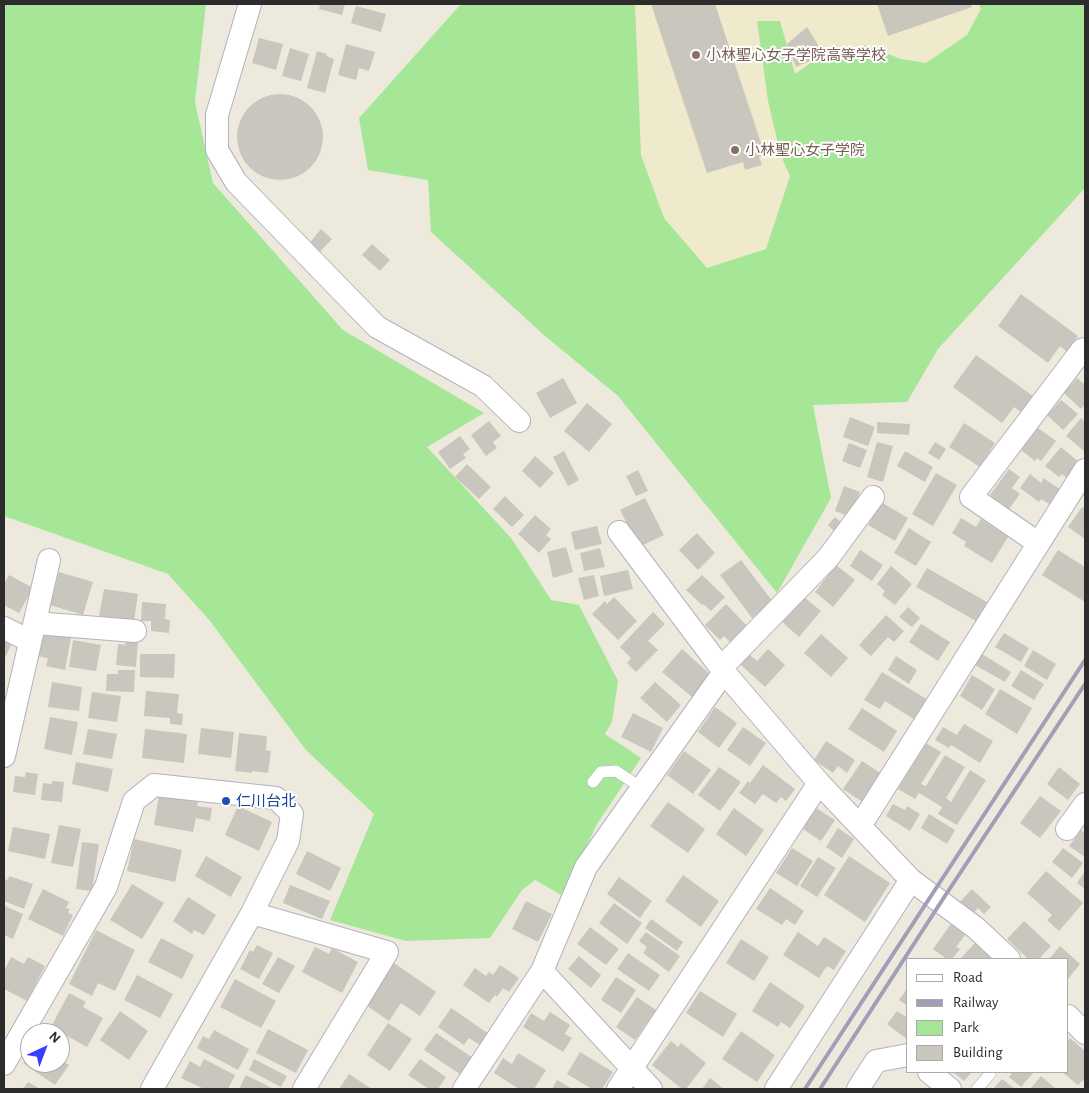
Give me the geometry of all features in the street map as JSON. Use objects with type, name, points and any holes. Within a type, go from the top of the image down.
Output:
[{"type":"street","points":[[250,4],[217,115],[217,150],[236,182],[377,327],[483,386],[520,421]]},
{"type":"street","points":[[1038,543],[972,497],[1082,350],[1085,349]]},
{"type":"street","points":[[860,826],[1085,470]]},
{"type":"street","points":[[464,1089],[542,971],[586,867],[723,670],[828,558],[873,497]]},
{"type":"street","points":[[619,532],[723,670],[819,784],[911,880],[976,928],[1008,958]]},
{"type":"street","points":[[4,756],[49,560]]},
{"type":"street","points":[[4,628],[32,632],[135,631]]},
{"type":"street","points":[[618,1089],[819,784]]},
{"type":"street","points":[[4,1064],[11,1035],[106,887],[134,801],[154,785],[276,798],[292,814],[288,841],[161,1086]]},
{"type":"street","points":[[1067,829],[1085,804]]},
{"type":"street","points":[[776,1089],[911,880]]},
{"type":"street","points":[[252,913],[387,952],[304,1089]]},
{"type":"street","points":[[542,971],[651,1089]]},
{"type":"street","points":[[1069,1017],[1085,1033]]},
{"type":"street","points":[[858,1089],[876,1061],[906,1055]]},
{"type":"street","points":[[930,1073],[950,1089]]},
{"type":"lane","points":[[593,782],[601,772],[616,771],[642,788]]},
{"type":"lane","points":[[977,1089],[990,1074]]},
{"type":"shaded area","name":"小林聖心女子学院","points":[[577,4],[1085,4],[834,194],[704,308],[640,245]]},
{"type":"green space","points":[[4,4],[206,4],[195,102],[213,183],[343,330],[484,413],[427,447],[512,539],[551,600],[579,605],[618,681],[612,722],[605,734],[641,758],[597,824],[563,896],[535,880],[522,890],[490,938],[406,941],[330,920],[374,814],[306,750],[210,621],[168,574],[4,516]]},
{"type":"green space","points":[[461,4],[635,4],[641,155],[664,218],[707,268],[766,249],[790,176],[781,156],[768,101],[757,21],[780,21],[795,74],[824,54],[865,45],[901,59],[926,63],[967,35],[981,9],[979,4],[1085,4],[1085,188],[938,349],[907,402],[813,405],[831,498],[777,593],[618,396],[545,336],[431,232],[428,180],[368,170],[359,118]]},
{"type":"building","points":[[320,4],[345,4],[342,15],[319,9]]},
{"type":"building","points":[[651,4],[715,4],[765,155],[759,157],[762,165],[745,170],[743,162],[707,173]]},
{"type":"building","points":[[877,4],[971,4],[972,7],[888,36]]},
{"type":"building","points":[[356,6],[386,14],[381,32],[351,23]]},
{"type":"building","points":[[807,27],[824,54],[796,67],[787,44]]},
{"type":"building","points":[[259,38],[283,44],[276,70],[252,63]]},
{"type":"building","points":[[346,44],[375,52],[369,71],[359,68],[356,80],[338,75]]},
{"type":"building","points":[[290,48],[309,54],[301,81],[282,76]]},
{"type":"building","points":[[317,51],[327,54],[326,56],[334,59],[325,93],[307,88]]},
{"type":"building","points":[[280,94],[296,97],[304,101],[316,113],[320,121],[323,137],[320,153],[316,161],[304,173],[296,177],[280,180],[264,177],[256,173],[244,161],[240,153],[237,137],[240,121],[244,113],[256,101],[264,97]]},
{"type":"building","points":[[321,229],[332,239],[318,254],[308,245]]},
{"type":"building","points":[[372,244],[390,260],[380,271],[362,255]]},
{"type":"building","points":[[1021,294],[1078,336],[1067,352],[1060,346],[1048,363],[998,326]]},
{"type":"building","points":[[976,355],[1033,396],[1021,412],[1014,407],[1002,423],[953,387]]},
{"type":"building","points":[[563,378],[577,403],[550,418],[536,393]]},
{"type":"building","points":[[1077,378],[1085,385],[1085,404],[1081,409],[1064,393]]},
{"type":"building","points":[[1061,400],[1078,414],[1063,430],[1047,415]]},
{"type":"building","points":[[587,403],[612,424],[589,452],[564,431]]},
{"type":"building","points":[[850,417],[875,427],[868,446],[843,437]]},
{"type":"building","points":[[1081,418],[1085,421],[1085,452],[1066,436]]},
{"type":"building","points":[[489,421],[501,436],[493,442],[497,448],[486,456],[471,435]]},
{"type":"building","points":[[877,422],[910,424],[909,435],[877,433]]},
{"type":"building","points":[[964,423],[995,443],[980,467],[949,447]]},
{"type":"building","points":[[1038,428],[1056,441],[1041,461],[1037,458],[1035,461],[1021,450]]},
{"type":"building","points":[[460,436],[470,449],[463,454],[466,458],[450,469],[438,452]]},
{"type":"building","points":[[877,442],[893,446],[883,482],[867,477]]},
{"type":"building","points":[[935,442],[946,449],[939,460],[928,453]]},
{"type":"building","points":[[849,443],[867,450],[860,468],[842,461]]},
{"type":"building","points":[[1061,447],[1080,463],[1067,478],[1062,474],[1059,477],[1045,466]]},
{"type":"building","points":[[564,451],[579,480],[568,486],[553,457]]},
{"type":"building","points":[[905,451],[933,467],[925,482],[897,466]]},
{"type":"building","points":[[535,456],[554,473],[540,488],[522,471]]},
{"type":"building","points":[[467,464],[491,487],[479,499],[455,477]]},
{"type":"building","points":[[1009,469],[1020,477],[1012,488],[1020,494],[1009,509],[990,495]]},
{"type":"building","points":[[638,470],[648,491],[636,496],[626,476]]},
{"type":"building","points":[[936,473],[957,485],[933,526],[912,514]]},
{"type":"building","points":[[1030,474],[1041,483],[1043,478],[1060,489],[1051,505],[1041,499],[1039,502],[1020,488]]},
{"type":"building","points":[[844,486],[860,492],[851,517],[835,511]]},
{"type":"building","points":[[505,496],[524,515],[512,527],[493,509]]},
{"type":"building","points":[[645,498],[664,535],[639,547],[620,510]]},
{"type":"building","points":[[881,502],[908,518],[895,541],[868,525]]},
{"type":"building","points":[[1082,507],[1085,509],[1085,539],[1068,527]]},
{"type":"building","points":[[535,515],[551,529],[546,535],[551,539],[539,553],[518,534]]},
{"type":"building","points":[[835,517],[844,525],[836,533],[828,525]]},
{"type":"building","points":[[961,518],[976,527],[981,519],[1008,537],[992,563],[964,546],[966,542],[952,533]]},
{"type":"building","points":[[597,526],[602,544],[575,550],[571,532]]},
{"type":"building","points":[[909,528],[931,542],[916,566],[894,553]]},
{"type":"building","points":[[697,533],[715,553],[698,570],[679,550]]},
{"type":"building","points":[[566,547],[573,572],[553,578],[547,552]]},
{"type":"building","points":[[600,548],[605,567],[584,571],[580,553]]},
{"type":"building","points":[[860,550],[883,565],[872,581],[850,566]]},
{"type":"building","points":[[1058,550],[1085,567],[1085,602],[1042,575]]},
{"type":"building","points":[[741,560],[773,602],[752,618],[720,575]]},
{"type":"building","points":[[836,565],[855,580],[833,607],[815,592]]},
{"type":"building","points":[[891,566],[912,584],[895,605],[882,595],[885,591],[877,584]]},
{"type":"building","points":[[927,568],[987,602],[976,621],[916,587]]},
{"type":"building","points":[[628,570],[633,589],[604,596],[600,576]]},
{"type":"building","points":[[59,572],[93,582],[83,615],[50,605]]},
{"type":"building","points":[[9,575],[33,588],[19,613],[4,605],[4,584]]},
{"type":"building","points":[[594,575],[599,596],[584,600],[578,578]]},
{"type":"building","points":[[702,575],[725,597],[711,611],[686,590]]},
{"type":"building","points":[[104,589],[138,594],[134,621],[99,616]]},
{"type":"building","points":[[803,596],[821,611],[799,637],[781,621]]},
{"type":"building","points":[[614,597],[637,621],[618,640],[592,614],[605,601],[607,604]]},
{"type":"building","points":[[142,602],[166,604],[165,619],[170,620],[169,633],[151,631],[151,621],[141,621]]},
{"type":"building","points":[[726,604],[747,626],[730,642],[724,636],[720,640],[705,625]]},
{"type":"building","points":[[908,607],[920,618],[912,627],[899,617]]},
{"type":"building","points":[[653,612],[665,624],[648,641],[658,650],[636,672],[627,663],[631,658],[620,647]]},
{"type":"building","points":[[886,615],[904,631],[894,642],[888,637],[871,656],[859,645]]},
{"type":"building","points":[[921,624],[950,642],[938,661],[909,642]]},
{"type":"building","points":[[41,632],[71,638],[65,670],[46,666],[48,658],[37,656]]},
{"type":"building","points":[[1004,633],[1029,648],[1021,662],[995,647]]},
{"type":"building","points":[[821,634],[848,658],[831,677],[804,653]]},
{"type":"building","points":[[4,639],[12,643],[4,660]]},
{"type":"building","points":[[73,640],[101,645],[96,671],[69,667]]},
{"type":"building","points":[[126,640],[138,641],[136,667],[116,665],[118,644],[125,645]]},
{"type":"building","points":[[682,649],[711,675],[692,697],[662,672]]},
{"type":"building","points":[[768,649],[785,665],[765,687],[740,664],[749,654],[757,661]]},
{"type":"building","points":[[1033,650],[1056,664],[1047,680],[1024,666]]},
{"type":"building","points":[[140,654],[175,654],[174,678],[140,677]]},
{"type":"building","points":[[982,654],[1011,672],[1005,682],[975,665]]},
{"type":"building","points":[[896,656],[917,670],[909,684],[888,670]]},
{"type":"building","points":[[118,670],[135,670],[134,692],[106,691],[107,674],[118,674]]},
{"type":"building","points":[[1021,670],[1044,684],[1034,700],[1011,686]]},
{"type":"building","points":[[882,672],[928,700],[915,720],[885,701],[880,709],[864,700]]},
{"type":"building","points":[[972,675],[995,689],[982,710],[960,696]]},
{"type":"building","points":[[52,682],[82,687],[79,711],[48,707]]},
{"type":"building","points":[[655,682],[681,705],[667,722],[640,698]]},
{"type":"building","points":[[1000,689],[1032,708],[1017,734],[985,714]]},
{"type":"building","points":[[146,691],[179,694],[177,713],[183,714],[182,725],[170,724],[170,718],[144,716]]},
{"type":"building","points":[[92,692],[121,696],[117,722],[88,718]]},
{"type":"building","points":[[715,707],[737,723],[719,748],[698,732]]},
{"type":"building","points":[[862,708],[897,731],[884,752],[848,729]]},
{"type":"building","points":[[633,713],[663,728],[651,752],[621,737]]},
{"type":"building","points":[[50,717],[78,722],[72,755],[44,749]]},
{"type":"building","points":[[964,724],[993,741],[980,763],[951,745],[949,748],[935,740],[943,727],[957,735]]},
{"type":"building","points":[[743,727],[766,743],[750,766],[727,750]]},
{"type":"building","points":[[201,728],[234,732],[231,758],[198,754]]},
{"type":"building","points":[[88,729],[117,734],[112,759],[83,754]]},
{"type":"building","points":[[145,729],[187,734],[184,763],[142,758]]},
{"type":"building","points":[[239,733],[267,736],[266,750],[271,751],[268,773],[235,771]]},
{"type":"building","points":[[826,741],[855,760],[847,773],[838,766],[833,773],[814,760]]},
{"type":"building","points":[[926,743],[941,752],[921,784],[926,786],[945,755],[965,767],[946,798],[951,802],[970,770],[986,780],[957,825],[938,814],[942,807],[919,793],[915,799],[898,789]]},
{"type":"building","points":[[684,751],[711,770],[693,794],[667,775]]},
{"type":"building","points":[[862,761],[882,774],[864,803],[843,789]]},
{"type":"building","points":[[76,762],[113,769],[108,792],[72,784]]},
{"type":"building","points":[[763,765],[795,789],[786,801],[781,797],[776,803],[763,794],[755,804],[739,793],[748,781],[750,783]]},
{"type":"building","points":[[719,767],[741,782],[720,811],[698,795]]},
{"type":"building","points":[[1059,767],[1080,784],[1068,800],[1047,784]]},
{"type":"building","points":[[26,772],[38,774],[35,795],[13,792],[15,776],[25,777]]},
{"type":"building","points":[[52,781],[64,782],[62,802],[41,800],[43,783],[52,784]]},
{"type":"building","points":[[159,795],[198,802],[197,806],[212,808],[210,821],[196,818],[193,832],[154,825]]},
{"type":"building","points":[[1040,796],[1061,811],[1040,838],[1020,823]]},
{"type":"building","points":[[668,802],[705,829],[688,853],[650,826]]},
{"type":"building","points":[[893,804],[905,810],[907,806],[920,814],[910,831],[886,816]]},
{"type":"building","points":[[238,806],[272,822],[259,851],[225,835]]},
{"type":"building","points":[[734,808],[764,830],[746,856],[716,834]]},
{"type":"building","points":[[816,808],[835,820],[821,841],[803,829]]},
{"type":"building","points":[[929,814],[955,830],[947,844],[921,828]]},
{"type":"building","points":[[59,825],[81,829],[73,867],[51,863]]},
{"type":"building","points":[[13,827],[50,834],[45,859],[8,851]]},
{"type":"building","points":[[838,828],[854,839],[842,858],[826,847]]},
{"type":"building","points":[[1081,830],[1085,833],[1085,857],[1069,846]]},
{"type":"building","points":[[134,839],[182,850],[175,882],[127,871]]},
{"type":"building","points":[[82,842],[99,844],[92,891],[76,889]]},
{"type":"building","points":[[792,848],[813,861],[797,886],[776,873]]},
{"type":"building","points":[[1063,848],[1083,863],[1072,878],[1052,862]]},
{"type":"building","points":[[307,851],[341,868],[330,891],[296,874]]},
{"type":"building","points":[[206,856],[242,877],[231,897],[195,876]]},
{"type":"building","points":[[849,856],[890,883],[865,922],[824,895]]},
{"type":"building","points":[[818,857],[836,868],[817,897],[800,886]]},
{"type":"building","points":[[1046,871],[1083,903],[1059,931],[1047,920],[1052,915],[1027,893]]},
{"type":"building","points":[[1085,871],[1085,889],[1077,883]]},
{"type":"building","points":[[683,875],[719,901],[701,927],[665,901]]},
{"type":"building","points":[[9,876],[33,884],[24,909],[4,901],[4,879],[8,880]]},
{"type":"building","points":[[619,877],[652,901],[640,918],[607,894]]},
{"type":"building","points":[[132,884],[164,903],[142,939],[110,920]]},
{"type":"building","points":[[290,885],[330,901],[322,919],[283,903]]},
{"type":"building","points":[[770,888],[804,911],[795,925],[786,919],[782,925],[756,909]]},
{"type":"building","points":[[43,889],[69,902],[66,908],[70,909],[68,913],[73,915],[63,936],[28,919]]},
{"type":"building","points":[[972,889],[991,907],[984,914],[978,908],[970,917],[957,905]]},
{"type":"building","points":[[188,897],[216,915],[204,935],[194,930],[192,934],[173,921]]},
{"type":"building","points":[[526,901],[552,914],[538,942],[512,929]]},
{"type":"building","points":[[614,903],[642,923],[627,944],[599,923]]},
{"type":"building","points":[[5,906],[23,914],[13,939],[4,935]]},
{"type":"building","points":[[651,919],[683,942],[677,951],[645,928]]},
{"type":"building","points":[[1024,921],[1051,946],[1040,958],[1027,958],[1007,939]]},
{"type":"building","points":[[951,924],[965,935],[956,947],[960,949],[953,958],[946,958],[933,949]]},
{"type":"building","points":[[590,927],[619,949],[606,965],[577,944]]},
{"type":"building","points":[[96,930],[135,950],[115,991],[98,983],[92,996],[69,984]]},
{"type":"building","points":[[646,932],[680,956],[669,972],[643,953],[647,947],[639,941]]},
{"type":"building","points":[[798,932],[818,946],[824,937],[846,951],[834,970],[827,966],[819,978],[783,955]]},
{"type":"building","points":[[161,938],[194,955],[182,979],[148,962]]},
{"type":"building","points":[[741,939],[769,957],[754,981],[726,963]]},
{"type":"building","points":[[975,943],[992,958],[961,958]]},
{"type":"building","points":[[257,945],[273,953],[259,979],[240,969],[250,950],[253,952]]},
{"type":"building","points":[[1060,946],[1080,964],[1069,978],[1069,958],[1050,958]]},
{"type":"building","points":[[315,947],[329,954],[332,948],[358,962],[342,993],[302,972]]},
{"type":"building","points":[[628,953],[660,975],[649,991],[617,969]]},
{"type":"building","points":[[579,956],[601,975],[591,988],[568,969]]},
{"type":"building","points":[[11,957],[24,964],[28,957],[45,966],[27,1001],[4,989],[4,971]]},
{"type":"building","points":[[278,957],[295,966],[279,993],[262,984]]},
{"type":"building","points":[[394,963],[436,992],[420,1016],[401,1003],[389,1021],[366,1005]]},
{"type":"building","points":[[500,965],[519,978],[509,992],[503,988],[497,997],[495,995],[489,1003],[463,985],[475,968],[486,976],[489,972],[493,975]]},
{"type":"building","points":[[137,975],[173,994],[160,1018],[124,1000]]},
{"type":"building","points":[[616,977],[636,990],[621,1013],[601,1000]]},
{"type":"building","points":[[235,979],[276,1001],[261,1028],[220,1007]]},
{"type":"building","points":[[770,982],[805,1006],[790,1028],[781,1022],[778,1027],[752,1011]]},
{"type":"building","points":[[906,990],[906,1005],[899,1000]]},
{"type":"building","points":[[700,991],[737,1014],[723,1037],[686,1013]]},
{"type":"building","points":[[69,993],[86,1002],[83,1007],[103,1018],[87,1047],[70,1038],[70,1023],[53,1023]]},
{"type":"building","points":[[637,997],[656,1010],[635,1040],[616,1027]]},
{"type":"building","points":[[451,1008],[489,1034],[481,1046],[469,1038],[464,1045],[438,1027]]},
{"type":"building","points":[[120,1011],[148,1031],[129,1060],[100,1040]]},
{"type":"building","points":[[897,1011],[906,1017],[906,1038],[887,1024]]},
{"type":"building","points":[[550,1012],[570,1025],[565,1034],[572,1038],[563,1052],[523,1027],[531,1013],[544,1021]]},
{"type":"building","points":[[388,1023],[412,1039],[390,1071],[367,1055]]},
{"type":"building","points":[[268,1029],[308,1050],[296,1073],[256,1053]]},
{"type":"building","points":[[214,1030],[249,1049],[238,1070],[197,1048],[203,1036],[209,1039]]},
{"type":"building","points":[[741,1031],[775,1055],[757,1082],[722,1059]]},
{"type":"building","points":[[436,1033],[473,1058],[461,1075],[424,1050]]},
{"type":"building","points":[[1069,1039],[1085,1051],[1085,1082],[1083,1080],[1078,1085],[1063,1073],[1069,1073]]},
{"type":"building","points":[[671,1041],[678,1047],[681,1043],[706,1063],[686,1089],[682,1089],[652,1065]]},
{"type":"building","points":[[580,1052],[613,1072],[602,1089],[592,1089],[567,1074]]},
{"type":"building","points":[[518,1053],[546,1070],[534,1089],[519,1089],[494,1073],[503,1058],[512,1064]]},
{"type":"building","points":[[204,1059],[235,1075],[228,1089],[204,1089],[181,1078],[190,1061],[200,1067]]},
{"type":"building","points":[[254,1059],[287,1076],[281,1087],[249,1070]]},
{"type":"building","points":[[420,1059],[446,1077],[438,1089],[429,1089],[408,1075]]},
{"type":"building","points":[[38,1073],[63,1073],[55,1085]]},
{"type":"building","points":[[954,1073],[971,1073],[964,1081]]},
{"type":"building","points":[[1012,1073],[1033,1073],[1021,1087],[1009,1077]]},
{"type":"building","points":[[349,1074],[372,1089],[339,1089]]},
{"type":"building","points":[[246,1075],[274,1089],[239,1089]]},
{"type":"building","points":[[1041,1076],[1056,1089],[1031,1088]]},
{"type":"building","points":[[710,1078],[724,1089],[702,1089]]},
{"type":"building","points":[[1002,1079],[1015,1089],[993,1089]]},
{"type":"building","points":[[557,1080],[572,1089],[552,1089]]},
{"type":"building","points":[[28,1082],[40,1089],[23,1089]]},
{"type":"railway","points":[[805,1089],[1085,660]]},
{"type":"railway","points":[[820,1089],[1085,684]]},
{"type":"place","name":"小林聖心女子学院高等学校","points":[[696,55]]},
{"type":"place","name":"小林聖心女子学院","points":[[735,150]]},
{"type":"place","name":"仁川台北","points":[[226,801]]}]
